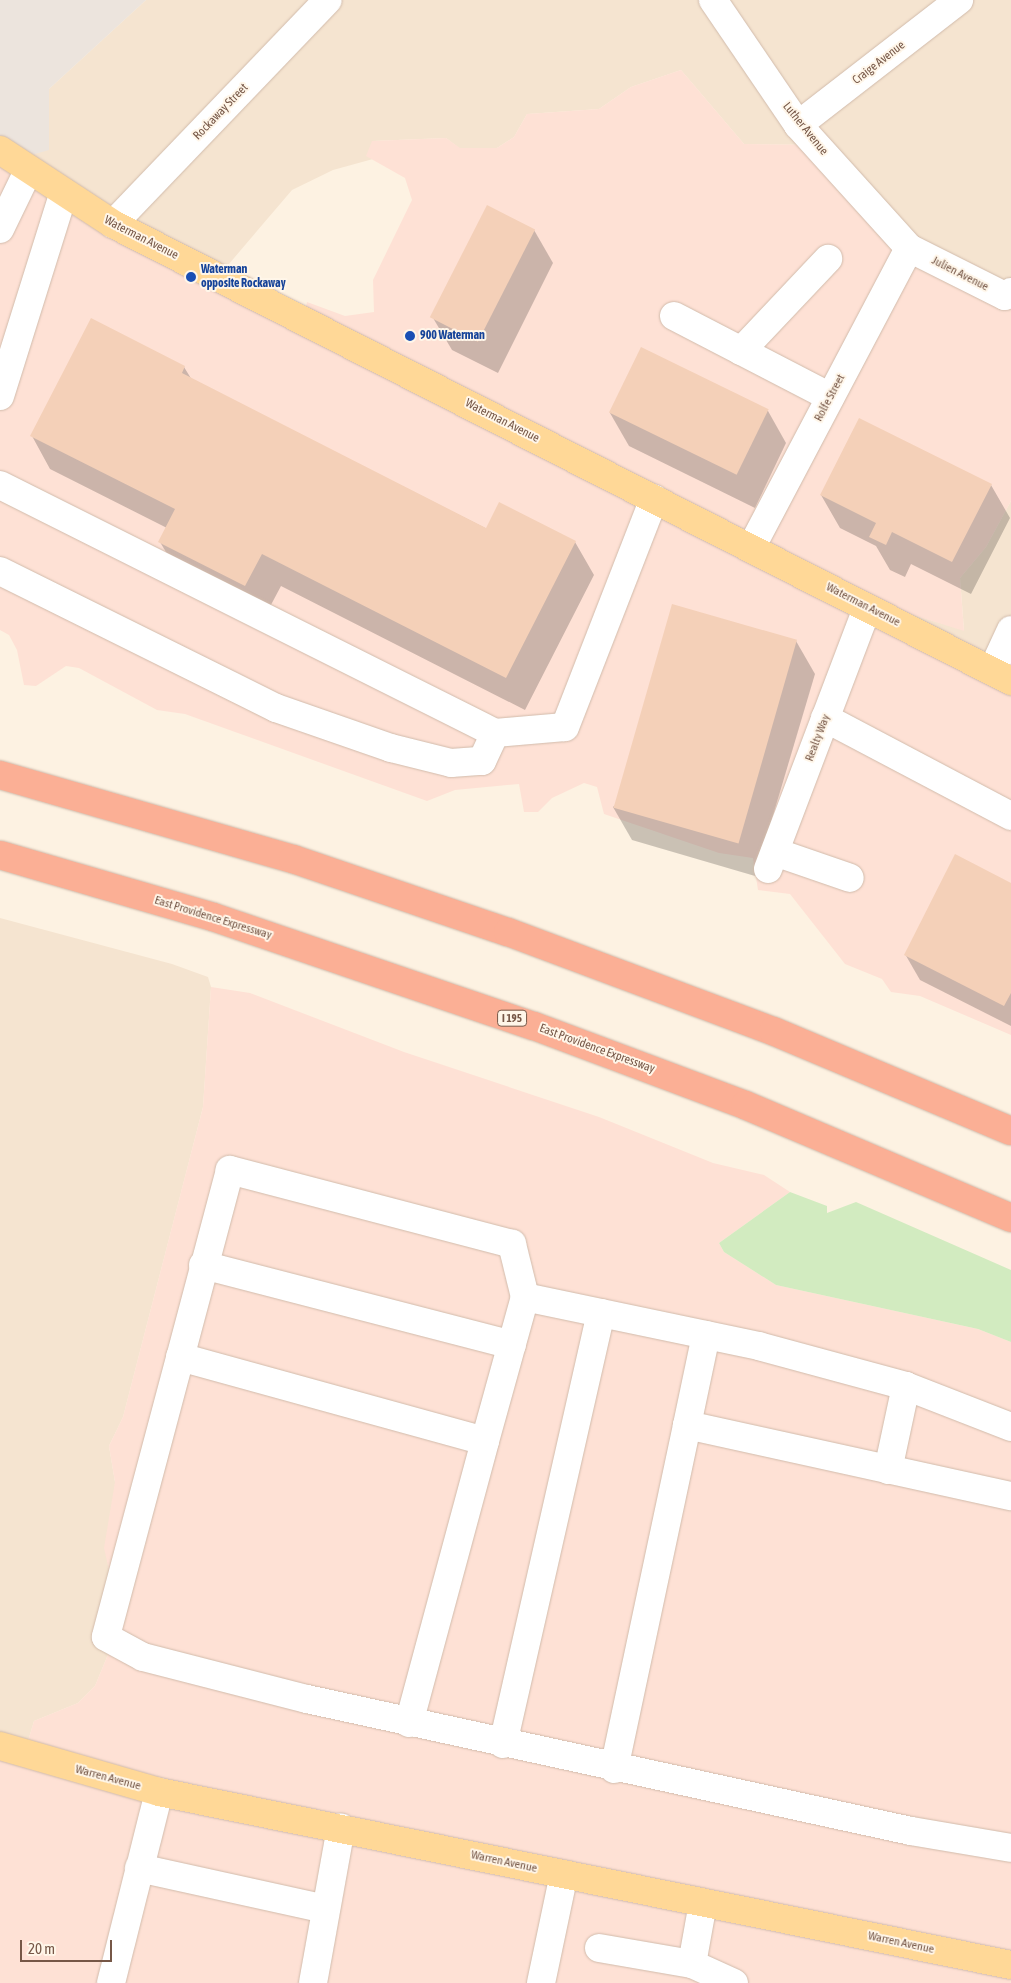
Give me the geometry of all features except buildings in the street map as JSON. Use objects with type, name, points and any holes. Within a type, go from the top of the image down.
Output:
[{"type":"highway","points":[[0,774],[293,860],[508,932],[773,1031],[1011,1131]]},
{"type":"highway","name":"East Providence Expressway","points":[[0,855],[212,917],[490,1010],[746,1105],[1011,1218]]},
{"type":"main road","name":"Waterman Avenue","points":[[0,150],[63,195],[113,224],[1001,676]]},
{"type":"main road","name":"Warren Avenue","points":[[0,1746],[159,1792],[1011,1965]]},
{"type":"street","name":"Rockaway Street","points":[[113,224],[328,0]]},
{"type":"street","name":"Luther Avenue","points":[[713,0],[798,125],[909,248]]},
{"type":"street","name":"Craige Avenue","points":[[798,125],[959,0]]},
{"type":"street","points":[[0,229],[28,171]]},
{"type":"street","points":[[0,396],[63,195]]},
{"type":"street","name":"Julien Avenue","points":[[909,248],[1009,296]]},
{"type":"street","name":"Rolfe Street","points":[[751,548],[909,248]]},
{"type":"street","points":[[741,352],[828,260]]},
{"type":"street","points":[[674,316],[830,397]]},
{"type":"street","points":[[0,484],[495,733],[565,727],[654,499]]},
{"type":"street","points":[[0,571],[276,708],[391,748],[451,763],[482,761],[495,733]]},
{"type":"street","name":"Realty Way","points":[[850,878],[772,860],[868,608]]},
{"type":"street","points":[[1001,676],[1011,630]]},
{"type":"street","points":[[825,718],[1011,816]]},
{"type":"street","points":[[409,1723],[525,1297],[512,1244],[230,1170],[203,1265],[106,1637],[143,1657],[409,1723],[614,1769],[1011,1848]]},
{"type":"street","points":[[203,1265],[512,1345]]},
{"type":"street","points":[[525,1297],[706,1335],[906,1386],[1011,1428]]},
{"type":"street","points":[[504,1744],[601,1313]]},
{"type":"street","points":[[614,1769],[706,1335]]},
{"type":"street","points":[[180,1357],[486,1440]]},
{"type":"street","points":[[888,1470],[906,1386]]},
{"type":"street","points":[[687,1425],[1011,1496]]},
{"type":"street","points":[[111,1983],[159,1792]]},
{"type":"street","points":[[313,1983],[341,1828]]},
{"type":"street","points":[[140,1868],[326,1909]]},
{"type":"street","points":[[541,1983],[564,1874]]},
{"type":"street","points":[[692,1964],[703,1902]]},
{"type":"street","points":[[599,1948],[692,1964],[734,1983]]},
{"type":"shaded area","points":[[0,0],[146,0],[49,89],[49,150],[31,155],[0,150]]},
{"type":"shaded area","points":[[146,0],[1011,0],[1011,287],[953,270],[817,145],[744,144],[681,70],[631,87],[599,109],[527,114],[514,137],[497,148],[459,148],[446,138],[372,141],[373,159],[333,170],[292,190],[217,278],[31,155],[49,149],[49,89]]},
{"type":"shaded area","points":[[681,70],[744,144],[817,145],[908,248],[1011,287],[1011,501],[986,547],[960,578],[964,631],[907,613],[1011,682],[1011,1035],[920,996],[891,992],[882,979],[845,964],[790,894],[758,890],[753,858],[719,853],[604,814],[597,787],[584,783],[552,798],[538,812],[524,812],[519,784],[455,790],[427,801],[185,714],[157,710],[79,668],[66,666],[36,686],[24,685],[17,650],[9,635],[0,630],[0,150],[302,326],[307,302],[345,316],[374,312],[373,280],[412,200],[405,178],[366,156],[372,141],[446,138],[460,148],[497,148],[514,137],[527,114],[599,109],[631,87]]},
{"type":"shaded area","points":[[1011,501],[1011,682],[907,613],[964,630],[960,578],[986,547]]},
{"type":"shaded area","points":[[0,918],[172,964],[208,977],[211,987],[203,1107],[123,1417],[109,1446],[115,1482],[113,1574],[121,1623],[95,1686],[78,1703],[34,1721],[26,1748],[0,1753]]},
{"type":"shaded area","points":[[211,987],[250,993],[404,1052],[599,1117],[713,1163],[764,1175],[790,1192],[719,1243],[724,1252],[776,1285],[978,1329],[1011,1342],[1011,1983],[0,1983],[0,1753],[26,1748],[34,1721],[78,1703],[95,1686],[121,1623],[104,1548],[115,1482],[109,1446],[123,1417],[203,1107]]},
{"type":"green space","points":[[790,1192],[827,1206],[827,1213],[856,1202],[1011,1270],[1011,1342],[978,1329],[776,1285],[724,1252],[719,1243]]},
{"type":"place","name":"Waterman opposite Rockaway","points":[[191,277]]},
{"type":"place","name":"900 Waterman","points":[[410,336]]}]
